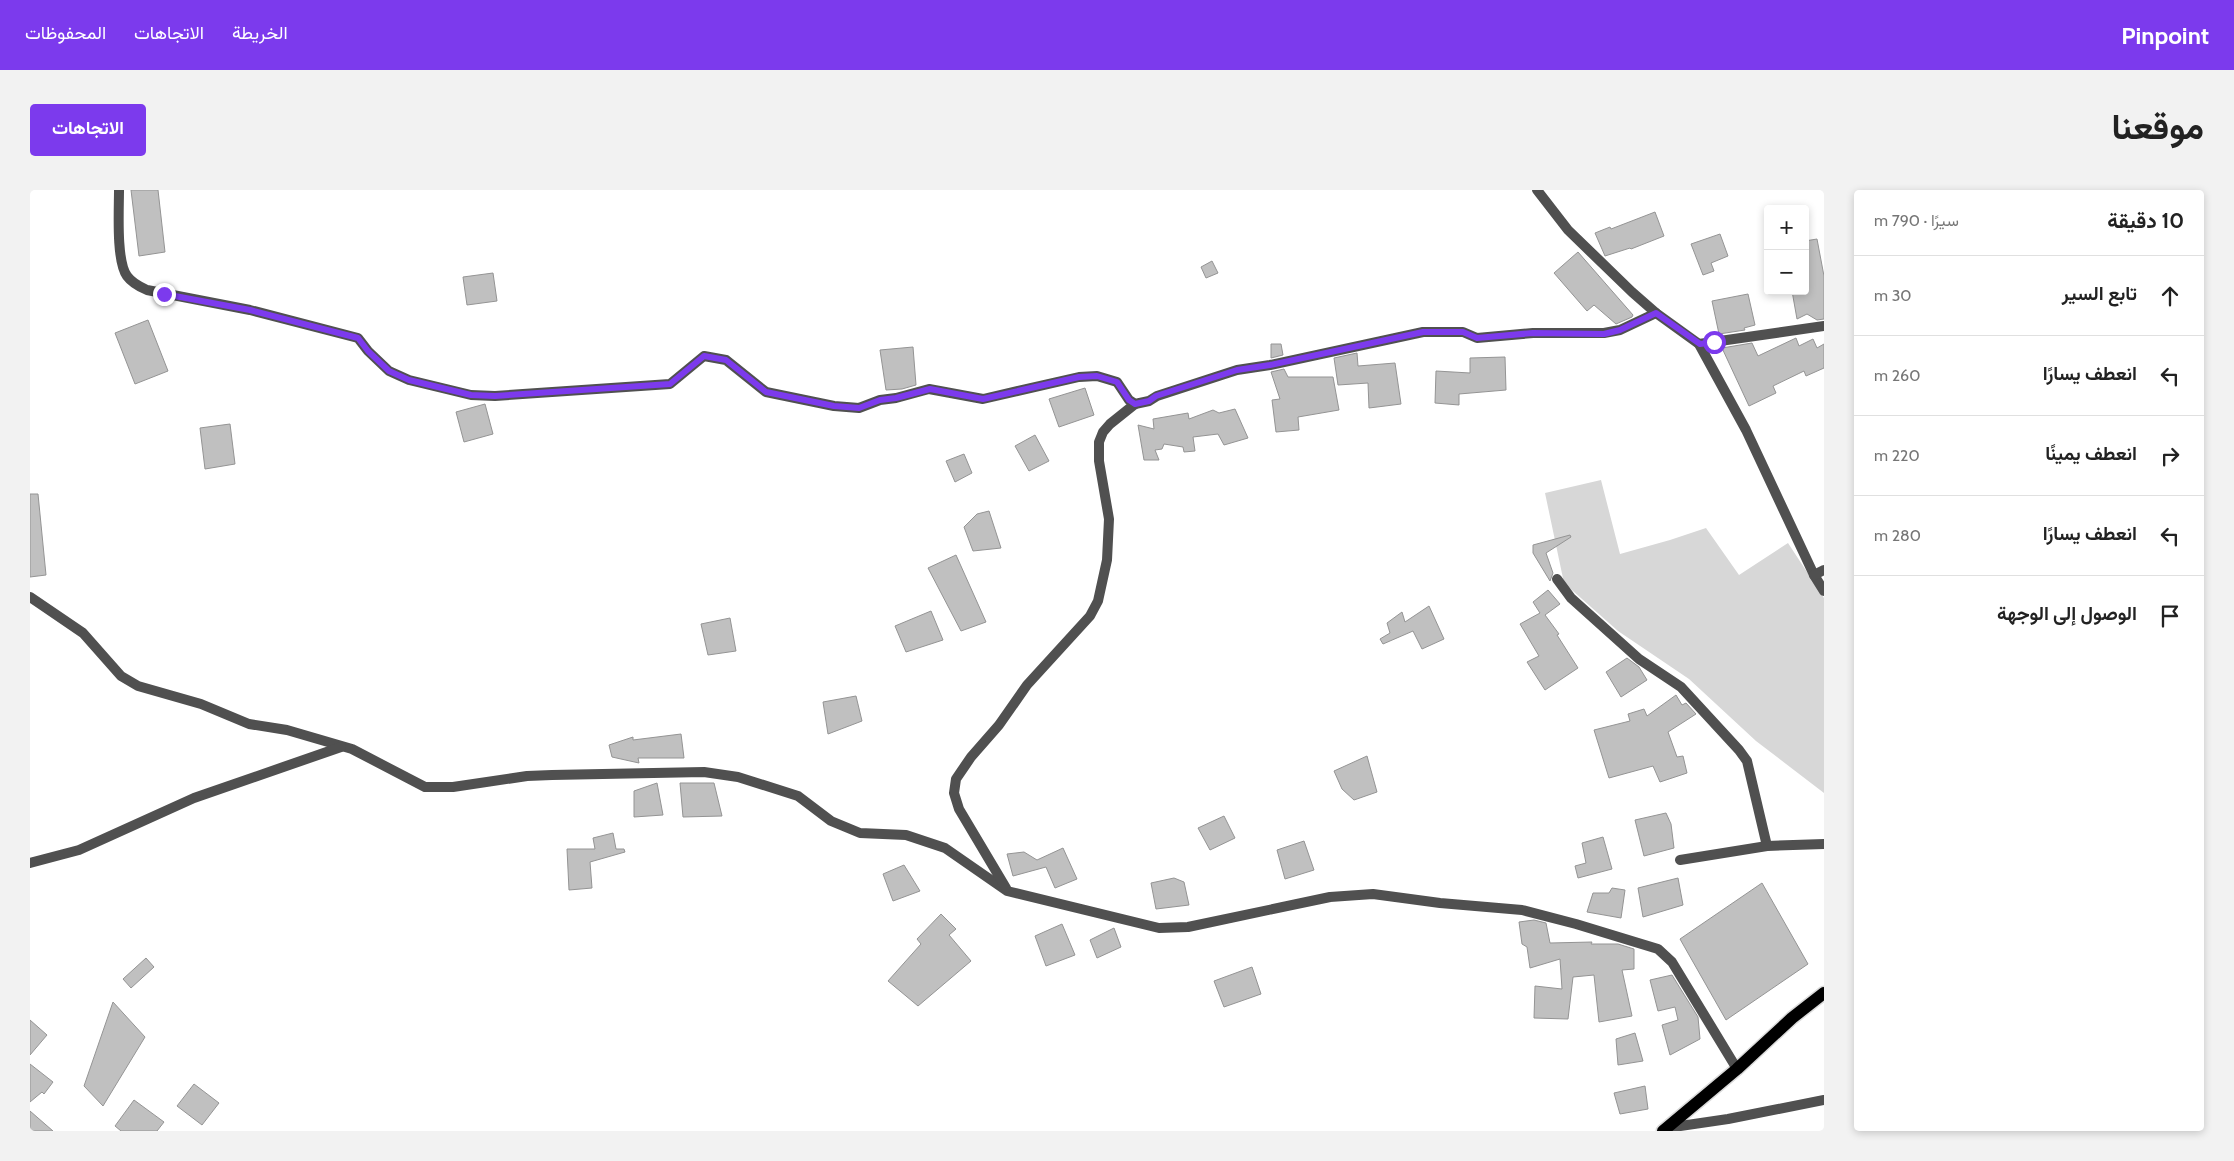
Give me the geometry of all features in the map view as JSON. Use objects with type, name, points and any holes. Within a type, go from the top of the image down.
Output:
[{"type":"main road","points":[[1665,1129],[1737,1069],[1792,1018],[1824,993]]},
{"type":"street","points":[[119,190],[120,247],[127,277],[136,284],[147,290],[250,310],[358,338],[368,351],[389,371],[409,380],[471,395],[511,396],[670,384],[704,356],[726,360],[766,392],[834,406],[859,408],[880,400],[930,389],[983,399],[1079,377],[1097,376],[1117,382],[1129,400],[1135,404]]},
{"type":"street","points":[[1537,190],[1568,230],[1656,313],[1700,344],[1746,430],[1814,575],[1824,592]]},
{"type":"street","points":[[1007,891],[959,808],[954,793],[956,779],[971,757],[999,725],[1027,685],[1090,616],[1098,601],[1107,560],[1109,519],[1099,461],[1099,442],[1103,432],[1110,424],[1135,404],[1149,401],[1156,396],[1237,370],[1270,365],[1423,332],[1463,332],[1477,338],[1533,333],[1604,334],[1620,330],[1656,313]]},
{"type":"street","points":[[1700,344],[1824,326]]},
{"type":"street","points":[[1814,575],[1824,570]]},
{"type":"street","points":[[1557,579],[1571,598],[1639,659],[1681,687],[1739,750],[1747,761],[1750,770],[1767,846]]},
{"type":"street","points":[[30,597],[83,633],[121,676],[138,686],[201,704],[249,724],[287,730],[352,750],[425,787],[434,789],[536,776],[704,772],[738,777],[798,796],[831,821],[860,833],[906,835],[945,848],[1007,891],[1159,928],[1188,928],[1330,897],[1373,894],[1440,903],[1522,910],[1576,924],[1658,949],[1672,962],[1737,1069]]},
{"type":"street","points":[[30,863],[79,850],[194,798],[341,747]]},
{"type":"street","points":[[1680,860],[1767,846],[1824,844]]},
{"type":"street","points":[[1665,1129],[1824,1100]]},
{"type":"shaded area","points":[[1601,480],[1620,554],[1706,528],[1739,575],[1788,543],[1824,598],[1824,793],[1756,741],[1689,679],[1618,631],[1564,583],[1545,493]]},
{"type":"building","points":[[131,190],[158,190],[165,252],[139,256]]},
{"type":"building","points":[[1655,212],[1664,236],[1631,249],[1605,256],[1595,233],[1610,227],[1611,229]]},
{"type":"building","points":[[1720,234],[1728,256],[1711,263],[1714,271],[1703,275],[1691,244]]},
{"type":"building","points":[[1817,239],[1824,276],[1824,319],[1817,320],[1807,314],[1797,319],[1793,295],[1809,295],[1809,240]]},
{"type":"building","points":[[1578,252],[1633,315],[1632,317],[1616,324],[1594,305],[1587,311],[1554,273]]},
{"type":"building","points":[[1212,261],[1218,273],[1206,278],[1201,267]]},
{"type":"building","points":[[493,273],[497,301],[467,305],[463,277]]},
{"type":"building","points":[[1748,294],[1755,325],[1744,328],[1745,330],[1719,334],[1712,301]]},
{"type":"building","points":[[148,320],[168,371],[135,384],[115,333]]},
{"type":"building","points":[[1796,338],[1799,346],[1813,339],[1817,348],[1824,344],[1824,368],[1806,376],[1804,371],[1773,386],[1776,393],[1749,406],[1722,348],[1752,343],[1758,356]]},
{"type":"building","points":[[1271,344],[1281,344],[1283,355],[1271,358]]},
{"type":"building","points":[[913,347],[916,385],[902,389],[886,390],[880,350]]},
{"type":"building","points":[[1357,353],[1358,366],[1395,363],[1401,404],[1369,408],[1368,383],[1338,385],[1334,358]]},
{"type":"building","points":[[1505,357],[1506,390],[1459,394],[1459,405],[1435,403],[1436,371],[1470,373],[1470,358]]},
{"type":"building","points":[[1284,369],[1288,377],[1333,377],[1339,410],[1298,417],[1299,430],[1276,432],[1272,400],[1280,399],[1271,372]]},
{"type":"building","points":[[1085,388],[1094,415],[1059,427],[1049,399]]},
{"type":"building","points":[[485,404],[493,434],[464,442],[456,412]]},
{"type":"building","points":[[1235,409],[1248,438],[1224,445],[1218,434],[1193,437],[1195,451],[1184,452],[1183,447],[1164,444],[1162,449],[1155,450],[1159,460],[1144,460],[1138,425],[1154,429],[1153,419],[1188,413],[1189,419],[1213,410],[1219,413]]},
{"type":"building","points":[[230,424],[235,464],[205,469],[200,428]]},
{"type":"building","points":[[1035,435],[1049,461],[1029,471],[1015,446]]},
{"type":"building","points":[[964,454],[972,473],[955,482],[946,461]]},
{"type":"building","points":[[30,494],[38,494],[46,575],[30,577]]},
{"type":"building","points":[[989,511],[1001,548],[973,551],[964,527],[977,514]]},
{"type":"building","points":[[1570,535],[1571,537],[1546,553],[1553,573],[1550,581],[1533,553],[1533,545]]},
{"type":"building","points":[[956,555],[986,622],[961,631],[928,568]]},
{"type":"building","points":[[1548,590],[1560,604],[1545,615],[1559,634],[1557,635],[1578,668],[1545,690],[1527,662],[1539,656],[1520,624],[1540,613],[1533,602]]},
{"type":"building","points":[[1429,606],[1444,639],[1422,649],[1413,631],[1383,644],[1380,639],[1390,633],[1387,623],[1402,612],[1405,622]]},
{"type":"building","points":[[931,611],[943,640],[906,652],[895,626]]},
{"type":"building","points":[[730,618],[736,651],[708,655],[701,624]]},
{"type":"building","points":[[1627,658],[1639,667],[1647,680],[1621,697],[1606,672]]},
{"type":"building","points":[[1676,695],[1682,705],[1686,703],[1696,714],[1668,732],[1677,757],[1683,756],[1687,773],[1660,782],[1653,766],[1609,778],[1594,730],[1630,721],[1628,714],[1644,709],[1647,716]]},
{"type":"building","points":[[856,696],[862,721],[828,734],[823,702]]},
{"type":"building","points":[[681,734],[684,758],[638,758],[639,763],[612,757],[609,745],[633,737],[633,740]]},
{"type":"building","points":[[1367,756],[1377,792],[1354,800],[1342,789],[1334,771]]},
{"type":"building","points":[[657,783],[663,815],[634,817],[634,791]]},
{"type":"building","points":[[680,783],[714,783],[722,816],[683,817]]},
{"type":"building","points":[[1666,813],[1671,824],[1674,848],[1644,856],[1635,820]]},
{"type":"building","points":[[1224,816],[1235,838],[1210,850],[1198,828]]},
{"type":"building","points":[[613,833],[616,849],[624,849],[625,852],[590,862],[592,888],[569,890],[567,849],[595,849],[593,838]]},
{"type":"building","points":[[1603,837],[1612,869],[1578,878],[1575,866],[1586,863],[1582,843]]},
{"type":"building","points":[[1304,841],[1314,870],[1285,879],[1277,850]]},
{"type":"building","points":[[1063,848],[1077,879],[1055,888],[1046,867],[1013,876],[1007,854],[1024,852],[1037,860]]},
{"type":"building","points":[[904,865],[920,891],[893,901],[883,874]]},
{"type":"building","points":[[1174,878],[1184,882],[1189,905],[1156,909],[1151,883]]},
{"type":"building","points":[[1678,878],[1683,905],[1643,917],[1638,888]]},
{"type":"building","points":[[1762,883],[1808,964],[1726,1020],[1680,939]]},
{"type":"building","points":[[1612,888],[1625,890],[1621,918],[1587,912],[1593,893],[1609,893]]},
{"type":"building","points":[[941,914],[956,929],[949,935],[971,961],[918,1006],[888,981],[921,944],[917,939]]},
{"type":"building","points":[[1534,920],[1546,923],[1550,943],[1592,942],[1591,944],[1618,944],[1634,949],[1634,969],[1622,970],[1632,1016],[1599,1022],[1594,975],[1573,977],[1568,1019],[1534,1018],[1535,986],[1562,989],[1560,959],[1530,968],[1527,947],[1522,944],[1519,922]]},
{"type":"building","points":[[1062,924],[1075,955],[1046,966],[1035,936]]},
{"type":"building","points":[[1114,928],[1121,947],[1097,958],[1090,940]]},
{"type":"building","points":[[146,958],[154,967],[131,988],[123,979]]},
{"type":"building","points":[[1252,967],[1261,994],[1224,1007],[1214,981]]},
{"type":"building","points":[[1672,975],[1698,1017],[1700,1039],[1670,1055],[1662,1025],[1678,1020],[1675,1007],[1658,1011],[1650,980]]},
{"type":"building","points":[[113,1002],[145,1037],[103,1106],[84,1086]]},
{"type":"building","points":[[30,1020],[47,1035],[30,1055]]},
{"type":"building","points":[[1635,1033],[1643,1061],[1618,1065],[1616,1039]]},
{"type":"building","points":[[30,1064],[53,1082],[44,1094],[42,1092],[30,1102]]},
{"type":"building","points":[[194,1084],[219,1103],[202,1125],[177,1106]]},
{"type":"building","points":[[1645,1086],[1648,1109],[1620,1114],[1614,1093]]},
{"type":"building","points":[[134,1100],[164,1122],[157,1131],[121,1131],[115,1126]]},
{"type":"building","points":[[30,1111],[53,1131],[30,1131]]},
{"type":"route","points":[[164,294],[250,310],[358,338],[368,351],[389,371],[409,380],[471,395],[511,396],[670,384],[687,372],[704,356],[726,360],[766,392],[834,406],[859,408],[880,400],[930,389],[983,399],[1079,377],[1097,376],[1109,378],[1117,382],[1129,400],[1135,404],[1149,401],[1156,396],[1237,370],[1270,365],[1423,332],[1463,332],[1477,338],[1533,333],[1604,334],[1640,322],[1656,313],[1700,344],[1714,342]]}]
